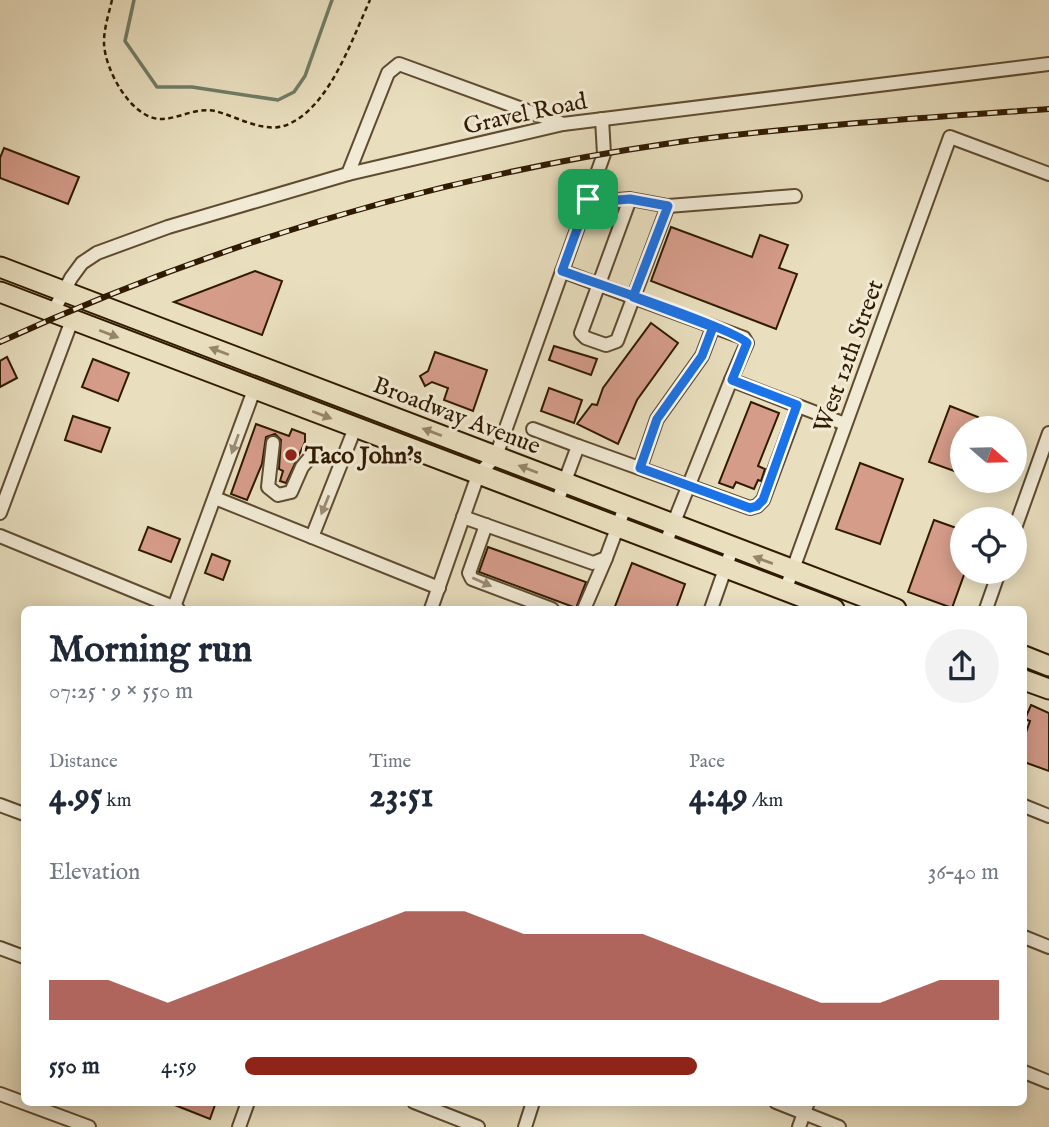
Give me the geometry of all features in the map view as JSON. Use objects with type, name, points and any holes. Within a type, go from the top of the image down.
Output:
[{"type":"highway","name":"Broadway Avenue","points":[[0,267],[732,549],[888,606]]},
{"type":"highway","name":"Broadway Avenue","points":[[0,292],[664,547],[826,606]]},
{"type":"highway","points":[[1027,657],[1049,666]]},
{"type":"highway","points":[[1027,681],[1049,689]]},
{"type":"street","points":[[348,174],[388,73],[399,64],[563,124]]},
{"type":"street","name":"Gravel Road","points":[[53,312],[82,263],[114,245],[348,174],[563,124],[1049,64]]},
{"type":"street","points":[[432,606],[478,475],[496,456],[604,154],[602,119]]},
{"type":"street","name":"West 12th Street","points":[[785,591],[950,137],[1049,174]]},
{"type":"street","points":[[588,199],[594,202],[630,199],[668,206],[795,197]]},
{"type":"street","points":[[630,199],[581,333],[586,338],[606,345],[617,341],[668,206]]},
{"type":"street","points":[[562,271],[744,338],[747,343],[664,547]]},
{"type":"street","points":[[0,513],[72,320]]},
{"type":"street","points":[[640,468],[657,419],[702,356],[713,327]]},
{"type":"street","points":[[732,380],[845,424]]},
{"type":"street","points":[[177,606],[254,390]]},
{"type":"street","points":[[533,429],[750,508],[763,500],[797,405]]},
{"type":"street","points":[[312,537],[355,428]]},
{"type":"street","points":[[1023,507],[1049,433]]},
{"type":"street","points":[[273,443],[266,481],[268,487],[278,495],[290,492],[302,467],[313,454]]},
{"type":"street","points":[[556,505],[578,446]]},
{"type":"street","points":[[215,498],[439,588]]},
{"type":"street","points":[[585,606],[625,507]]},
{"type":"street","points":[[463,517],[593,563],[606,558]]},
{"type":"street","points":[[486,525],[469,573],[472,579],[544,606]]},
{"type":"street","points":[[0,536],[171,606]]},
{"type":"street","points":[[711,606],[732,549]]},
{"type":"street","points":[[987,606],[995,584]]},
{"type":"street","points":[[0,805],[21,813]]},
{"type":"street","points":[[1027,807],[1049,816]]},
{"type":"street","points":[[1027,938],[1049,947]]},
{"type":"street","points":[[0,948],[21,956]]},
{"type":"street","points":[[1027,1073],[1049,1082]]},
{"type":"street","points":[[0,1094],[21,1102]]},
{"type":"street","points":[[32,1106],[89,1127]]},
{"type":"street","points":[[239,1127],[247,1106]]},
{"type":"street","points":[[424,1106],[478,1127]]},
{"type":"street","points":[[525,1127],[532,1106]]},
{"type":"street","points":[[799,1127],[806,1108],[839,1127]]},
{"type":"path","points":[[112,0],[104,40],[106,61],[134,108],[147,118],[163,119],[212,110],[268,129],[289,125],[309,112],[324,94],[370,0]]},
{"type":"building","points":[[4,148],[79,177],[68,204],[0,178],[0,158]]},
{"type":"building","points":[[671,227],[752,257],[760,235],[788,245],[779,268],[797,274],[776,329],[651,281]]},
{"type":"building","points":[[255,271],[282,281],[262,335],[174,302]]},
{"type":"building","points":[[651,323],[678,343],[637,400],[618,444],[577,424],[592,404],[597,405],[603,388]]},
{"type":"building","points":[[554,346],[597,359],[591,375],[549,360]]},
{"type":"building","points":[[435,352],[487,370],[473,411],[444,400],[448,388],[432,382],[425,386],[420,376],[428,371]]},
{"type":"building","points":[[7,357],[17,378],[0,387],[0,361]]},
{"type":"building","points":[[93,359],[129,373],[118,401],[82,387]]},
{"type":"building","points":[[549,388],[582,400],[574,423],[541,411]]},
{"type":"building","points":[[751,402],[779,413],[758,466],[765,469],[761,481],[758,480],[754,489],[736,482],[733,488],[719,483]]},
{"type":"building","points":[[950,406],[975,416],[950,416],[950,470],[929,462]]},
{"type":"building","points":[[73,416],[110,428],[101,452],[65,440]]},
{"type":"building","points":[[256,424],[289,436],[292,429],[305,434],[305,442],[286,483],[280,481],[283,471],[279,469],[281,440],[275,434],[266,437],[262,464],[247,500],[231,494]]},
{"type":"building","points":[[860,463],[903,479],[880,544],[836,529]]},
{"type":"building","points":[[934,520],[950,526],[950,584],[961,584],[953,606],[908,592]]},
{"type":"building","points":[[148,527],[180,539],[171,562],[139,550]]},
{"type":"building","points":[[488,547],[586,582],[577,606],[571,606],[479,572]]},
{"type":"building","points":[[212,554],[230,561],[223,580],[205,573]]},
{"type":"building","points":[[632,563],[685,584],[677,606],[615,606]]},
{"type":"building","points":[[1031,705],[1049,713],[1049,771],[1027,763],[1027,730],[1030,721],[1027,720]]},
{"type":"building","points":[[177,1106],[215,1106],[210,1119]]},
{"type":"waterway","points":[[134,0],[125,41],[157,87],[192,87],[278,100],[294,92],[305,76],[332,0]]},
{"type":"railway","points":[[0,342],[80,307],[243,246],[325,219],[493,176],[579,158],[761,132],[1049,109]]},
{"type":"place","name":"Taco John's","points":[[291,455]]},
{"type":"route","points":[[588,199],[562,271],[713,327],[744,338],[747,343],[732,380],[797,405],[763,500],[757,506],[750,508],[640,468],[657,419],[702,356],[713,327],[633,297],[668,206],[630,199],[594,202],[588,199]]}]
